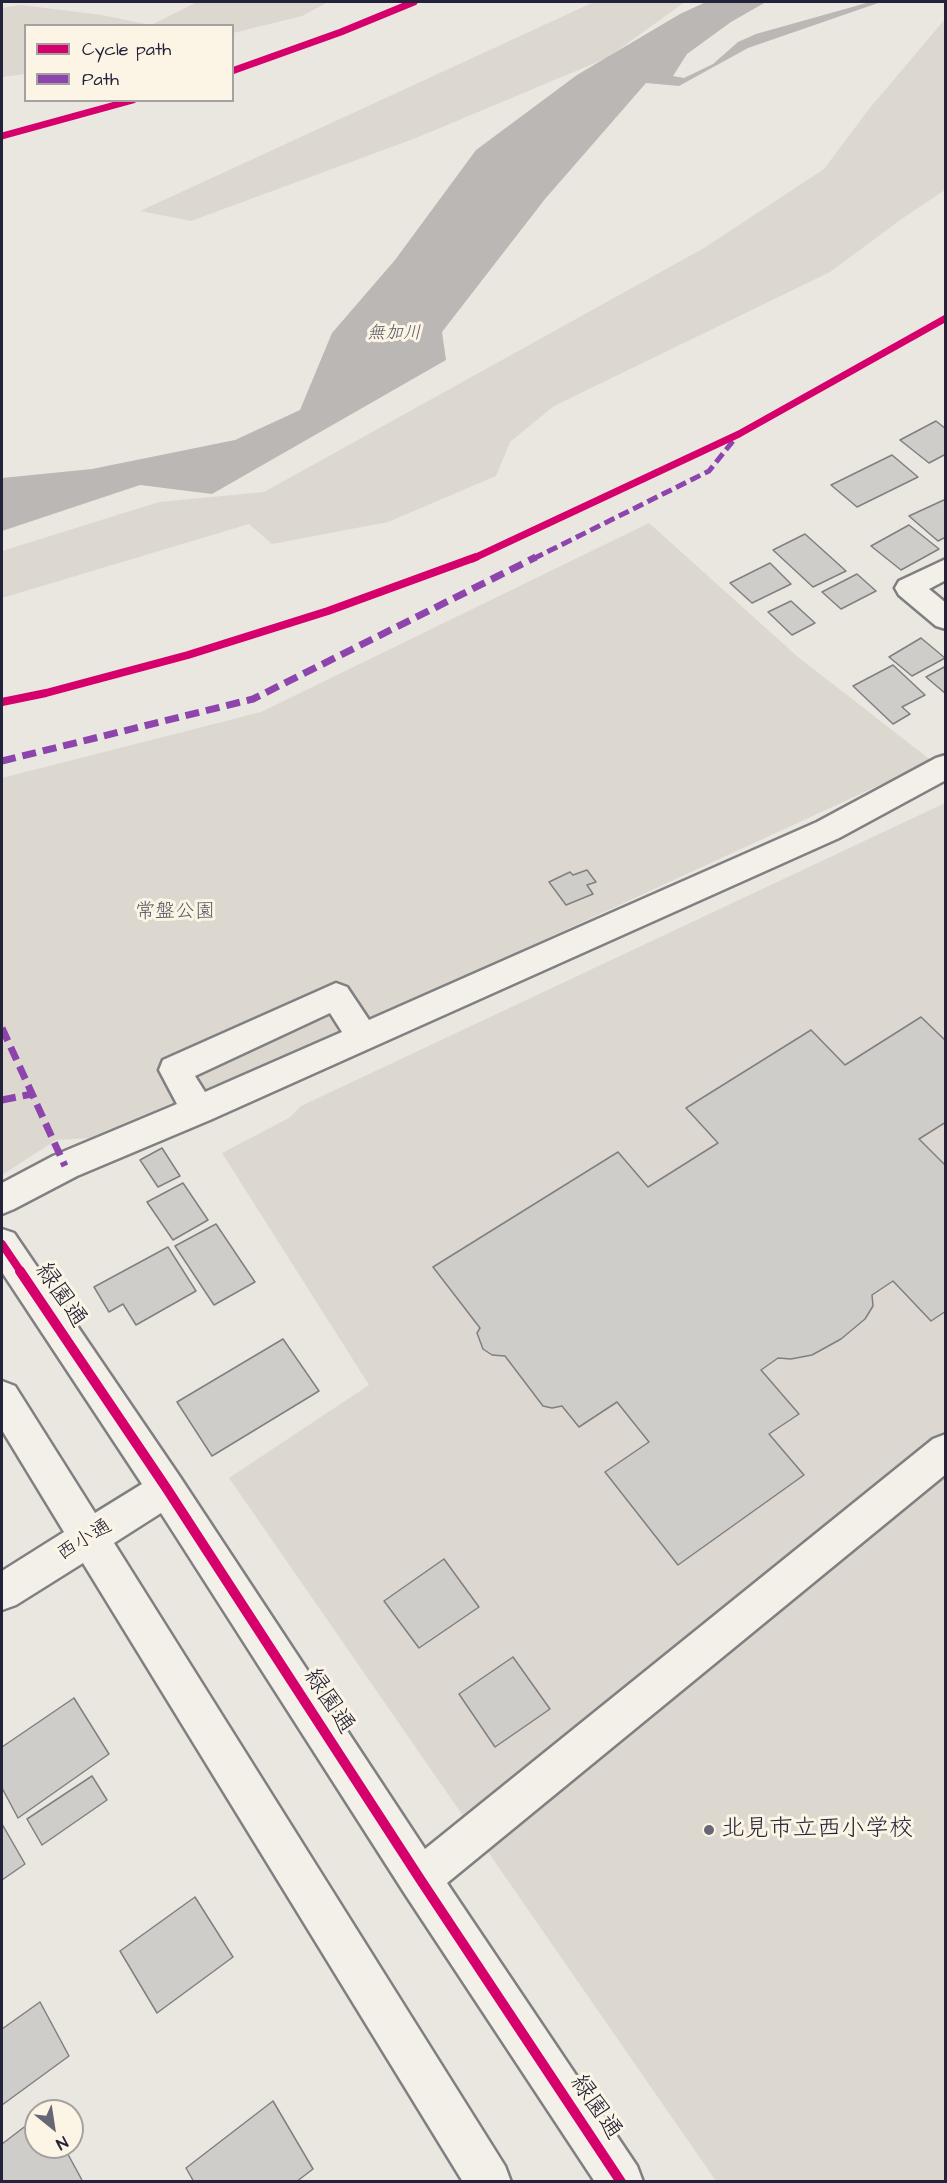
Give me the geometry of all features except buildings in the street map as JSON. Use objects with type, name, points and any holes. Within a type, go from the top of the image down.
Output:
[{"type":"street","points":[[945,568],[909,588],[945,619]]},
{"type":"street","points":[[2,1199],[65,1166],[198,1110],[828,830],[945,766]]},
{"type":"street","points":[[198,1110],[175,1070],[336,996],[362,1036]]},
{"type":"street","name":"緑園通","points":[[2,1244],[167,1489],[420,1879],[621,2181]]},
{"type":"street","points":[[2,1398],[489,2181]]},
{"type":"street","points":[[420,1879],[945,1451]]},
{"type":"street","name":"西小通","points":[[2,1592],[167,1489]]},
{"type":"shaded area","name":"北見市立西小学校","points":[[945,803],[945,2181],[716,2181],[229,1478],[369,1385],[222,1153],[289,1118],[301,1106]]},
{"type":"green space","points":[[197,2],[328,2],[302,16],[234,33],[234,24],[153,24]]},
{"type":"green space","points":[[594,2],[685,2],[607,58],[416,138],[191,221],[140,211]]},
{"type":"green space","points":[[21,5],[102,15],[146,24],[24,24],[24,74],[2,77],[2,8]]},
{"type":"green space","points":[[945,19],[945,190],[830,272],[554,406],[510,442],[496,476],[388,522],[272,544],[249,524],[2,598],[2,551],[159,502],[264,492],[704,248],[824,169],[869,109]]},
{"type":"green space","name":"常盤公園","points":[[649,523],[798,657],[932,761],[385,1013],[89,1138],[56,1140],[2,1175],[2,778],[261,712]]},
{"type":"green space","points":[[945,1572],[945,2181],[813,2181],[572,1869]]},
{"type":"water","name":"無加川","points":[[706,2],[766,2],[731,22],[687,54],[673,76],[684,78],[713,64],[738,42],[756,34],[870,2],[881,2],[748,48],[679,86],[646,83],[545,199],[442,332],[446,360],[212,494],[140,485],[2,531],[2,478],[92,469],[235,440],[300,410],[332,333],[395,260],[476,150],[577,75],[680,14]]},
{"type":"marked path","points":[[2,761],[253,699],[709,471],[733,441]]},
{"type":"marked path","points":[[2,1028],[65,1166]]},
{"type":"marked path","points":[[2,1100],[32,1094]]},
{"type":"cycle path","points":[[234,70],[341,32],[414,2]]},
{"type":"cycle path","points":[[2,136],[126,102]]},
{"type":"cycle path","points":[[2,702],[46,693],[188,655],[328,611],[488,553],[739,434],[946,318]]},
{"type":"cycle path","points":[[2,1244],[167,1489],[420,1879],[621,2182]]},
{"type":"place","name":"北見市立西小学校","points":[[709,1830]]}]
